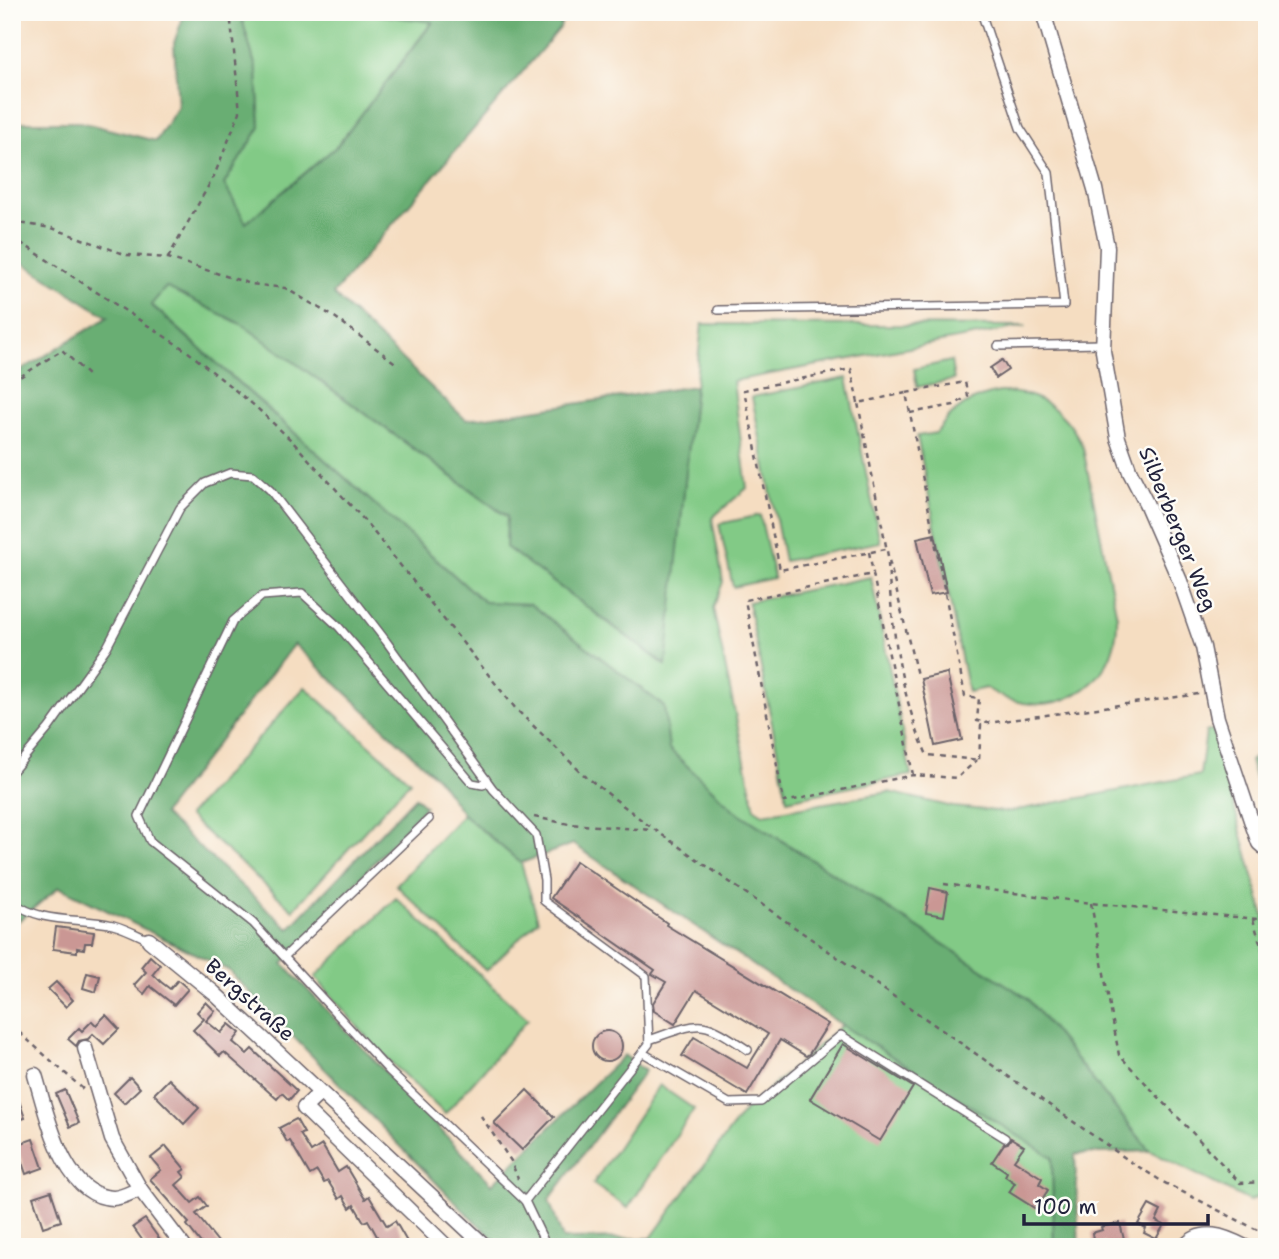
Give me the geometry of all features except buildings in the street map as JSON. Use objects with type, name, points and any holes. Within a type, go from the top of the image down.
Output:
[{"type":"street","name":"Silberberger Weg","points":[[1043,12],[1092,178],[1107,247],[1104,344],[1118,438],[1130,472],[1180,581],[1203,647],[1217,718],[1259,843],[1267,850]]},
{"type":"street","name":"Bergstraße","points":[[149,940],[214,993],[486,1247]]},
{"type":"street","points":[[85,1048],[112,1139],[140,1189],[184,1247]]},
{"type":"street","points":[[35,1075],[59,1148],[76,1179],[93,1194],[116,1198],[140,1189]]},
{"type":"street","points":[[320,1093],[304,1108],[447,1247]]},
{"type":"street","points":[[1184,1247],[1196,1236],[1208,1234],[1224,1237],[1245,1247]]},
{"type":"lane","points":[[718,310],[1065,305],[1049,173],[1020,128],[981,12]]},
{"type":"lane","points":[[998,346],[1104,344]]},
{"type":"lane","points":[[12,772],[49,728],[107,647],[180,508],[205,483],[230,473],[253,475],[270,490],[486,779],[536,835],[544,880],[544,901],[646,976],[649,1044],[525,1201]]},
{"type":"lane","points":[[486,779],[482,785],[472,783],[339,627],[302,593],[262,596],[233,621],[139,816],[150,841],[253,923],[389,1071],[525,1201],[547,1247]]},
{"type":"lane","points":[[285,956],[429,819]]},
{"type":"lane","points":[[12,901],[21,908],[48,917],[114,925],[149,940]]},
{"type":"lane","points":[[649,1040],[702,1025],[715,1028],[748,1050]]},
{"type":"lane","points":[[643,1053],[729,1103],[761,1102],[841,1035],[1005,1138]]},
{"type":"path","points":[[168,258],[214,176],[240,112],[230,12]]},
{"type":"path","points":[[12,222],[52,228],[127,255],[168,258],[251,284],[285,288],[336,318],[398,365]]},
{"type":"path","points":[[12,237],[187,351],[274,424],[363,520],[516,709],[584,775],[656,831],[1131,1162],[1163,1182],[1267,1235]]},
{"type":"path","points":[[12,382],[62,350],[91,378]]},
{"type":"path","points":[[887,550],[780,570],[744,390],[851,369],[887,550],[917,675]]},
{"type":"path","points":[[858,404],[965,382],[968,396],[954,405],[910,413]]},
{"type":"path","points":[[873,574],[745,600],[784,802],[913,775],[957,778],[979,760],[979,698],[965,696],[906,393]]},
{"type":"path","points":[[887,550],[891,616],[912,723],[927,755],[976,760]]},
{"type":"path","points":[[869,552],[913,775]]},
{"type":"path","points":[[979,721],[988,723],[1213,692]]},
{"type":"path","points":[[516,813],[569,824],[656,831]]},
{"type":"path","points":[[944,884],[1267,920]]},
{"type":"path","points":[[1091,902],[1119,1055],[1240,1183],[1267,1182]]},
{"type":"path","points":[[1253,919],[1267,965]]},
{"type":"path","points":[[12,1026],[102,1107]]},
{"type":"path","points":[[481,1116],[511,1161],[525,1201]]},
{"type":"green space","points":[[185,12],[240,12],[257,72],[260,127],[224,184],[246,223],[337,146],[433,22],[358,12],[564,12],[560,28],[333,294],[466,420],[695,386],[666,665],[506,547],[507,516],[243,325],[166,287],[151,305],[484,602],[530,604],[664,706],[669,749],[734,810],[1027,998],[1150,1151],[1075,1154],[1079,1247],[1054,1247],[1052,1157],[842,1025],[573,844],[521,863],[463,814],[437,778],[294,644],[163,814],[289,929],[415,797],[425,806],[283,964],[492,1184],[624,1055],[645,1071],[549,1200],[563,1239],[651,1238],[652,1247],[502,1247],[228,970],[59,887],[16,923],[12,950],[12,376],[108,317],[12,256],[12,122],[80,122],[156,141],[178,107],[174,43]]},
{"type":"green space","points":[[240,12],[358,12],[433,21],[337,146],[246,223],[224,184],[260,127],[257,72]]},
{"type":"green space","points":[[166,287],[243,325],[507,517],[506,547],[665,665],[702,324],[1026,326],[733,381],[747,488],[712,518],[723,582],[713,608],[755,809],[763,814],[889,792],[953,807],[1007,812],[1200,775],[1206,732],[1213,730],[1267,927],[1267,1193],[1249,1201],[1150,1151],[1027,998],[734,810],[669,749],[664,706],[530,604],[484,602],[151,304]]},
{"type":"green space","points":[[951,361],[954,380],[917,387],[914,369]]},
{"type":"green space","points":[[847,378],[880,542],[784,561],[752,397]]},
{"type":"green space","points":[[1000,392],[1027,395],[1050,406],[1077,435],[1083,448],[1117,617],[1115,643],[1106,665],[1093,682],[1075,695],[1055,702],[1032,704],[1009,699],[986,688],[968,692],[917,436],[936,433],[949,417],[964,405]]},
{"type":"green space","points":[[760,515],[774,578],[733,587],[719,524]]},
{"type":"green space","points":[[871,577],[911,775],[787,800],[748,602]]},
{"type":"green space","points":[[305,687],[410,781],[293,910],[188,816]]},
{"type":"green space","points":[[1267,747],[1267,815],[1250,761]]},
{"type":"green space","points":[[463,814],[521,863],[538,920],[486,971],[396,885]]},
{"type":"green space","points":[[396,898],[528,1019],[445,1114],[377,1049],[315,977]]},
{"type":"green space","points":[[842,1025],[1052,1157],[1054,1247],[652,1247],[651,1238],[744,1111]]},
{"type":"green space","points":[[659,1085],[694,1109],[628,1208],[593,1184]]}]
